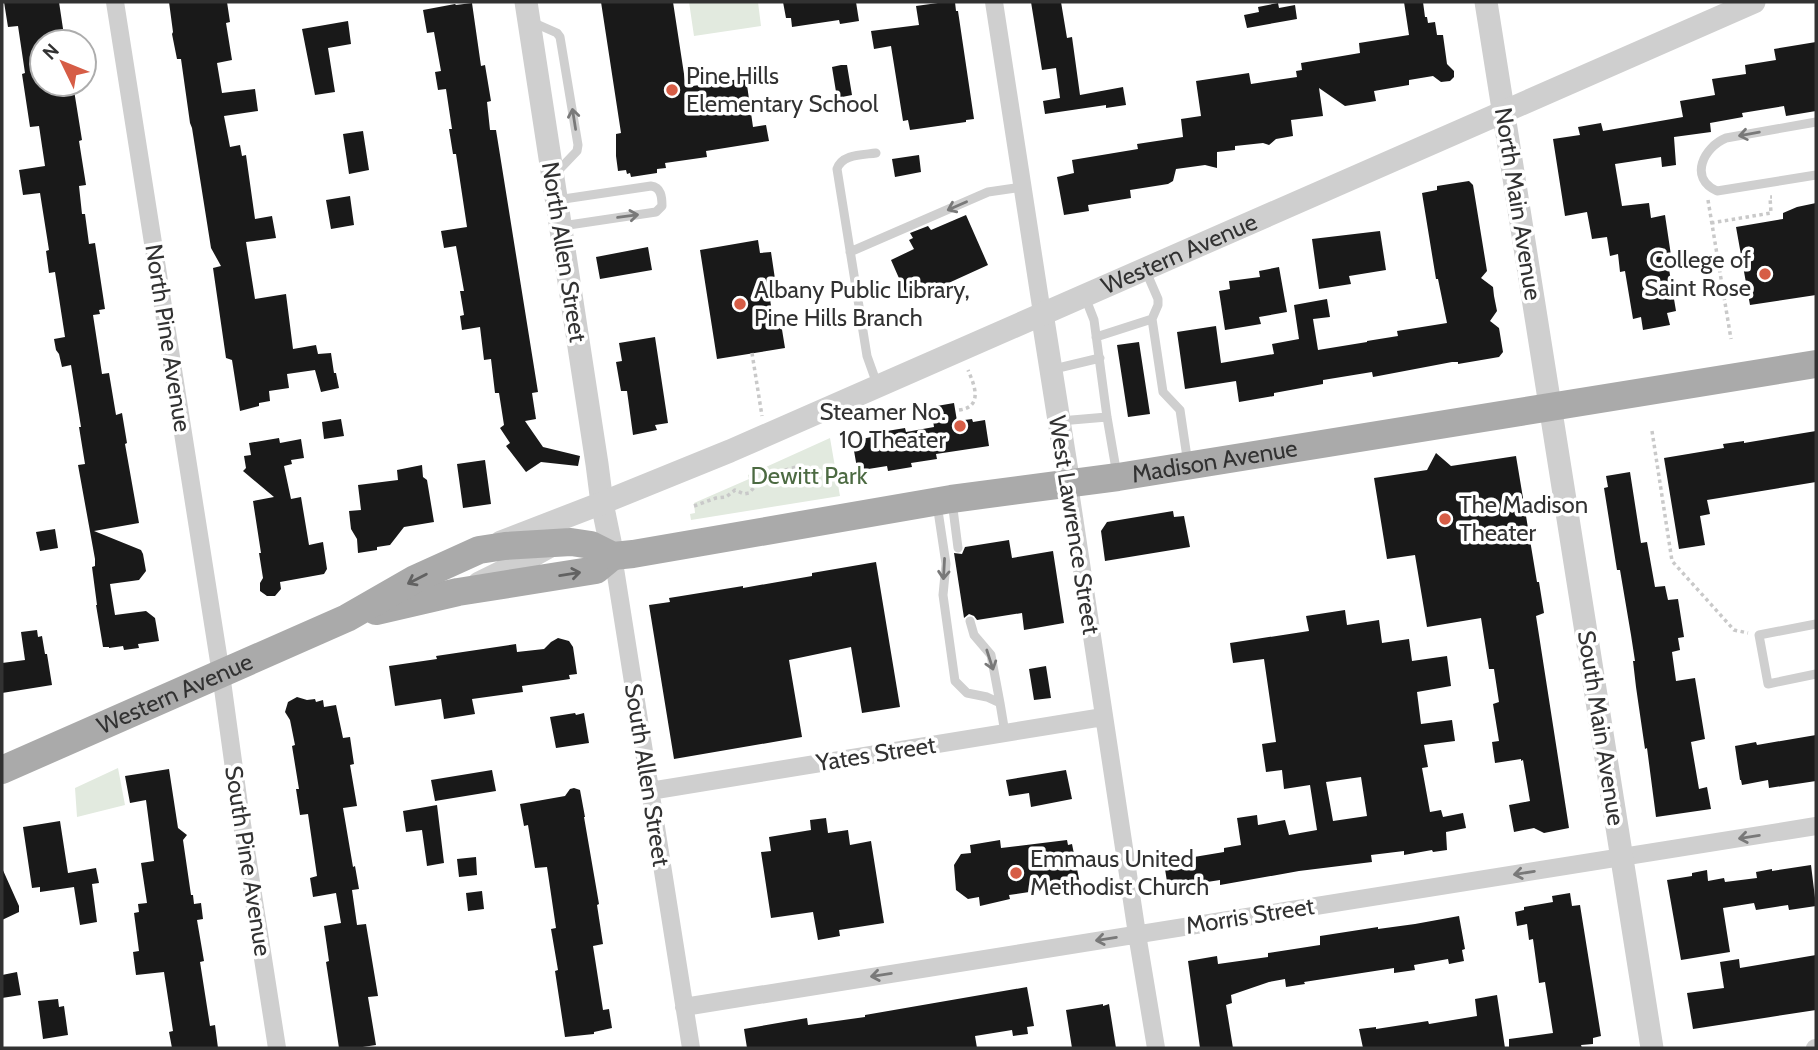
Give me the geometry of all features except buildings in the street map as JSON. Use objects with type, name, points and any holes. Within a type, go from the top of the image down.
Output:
[{"type":"main road","name":"Madison Avenue","points":[[458,592],[596,570],[613,556],[944,501],[1118,477],[1816,364]]},
{"type":"main road","points":[[479,550],[570,542],[592,545],[613,556]]},
{"type":"main road","name":"Western Avenue","points":[[2,770],[347,618],[415,579],[479,550]]},
{"type":"main road","name":"Western Avenue","points":[[347,618],[458,592]]},
{"type":"street","name":"North Pine Avenue","points":[[115,2],[221,674]]},
{"type":"street","name":"West Lawrence Street","points":[[993,2],[1156,1048]]},
{"type":"street","name":"North Main Avenue","points":[[1486,2],[1549,407]]},
{"type":"street","name":"Western Avenue","points":[[479,550],[602,503],[765,435],[1754,2]]},
{"type":"street","name":"North Allen Street","points":[[527,11],[602,503]]},
{"type":"street","name":"South Main Avenue","points":[[1549,407],[1652,1048]]},
{"type":"street","name":"Western Avenue","points":[[458,592],[488,580],[559,542],[602,503]]},
{"type":"street","name":"South Allen Street","points":[[602,503],[613,556],[691,1048]]},
{"type":"street","name":"South Pine Avenue","points":[[221,674],[277,1048]]},
{"type":"street","name":"Yates Street","points":[[650,791],[1103,717]]},
{"type":"street","name":"Morris Street","points":[[684,1007],[1816,826]]},
{"type":"lane","points":[[1816,122],[1726,138],[1718,141],[1702,161],[1705,181],[1713,190],[1723,191],[1816,176]]},
{"type":"lane","points":[[876,153],[846,158],[837,166],[867,356],[878,386]]},
{"type":"lane","points":[[554,189],[651,186],[661,193],[662,205],[656,212],[561,226]]},
{"type":"lane","points":[[850,252],[988,192],[1022,187]]},
{"type":"lane","points":[[1145,269],[1158,299],[1152,319],[1163,392],[1180,410],[1188,466]]},
{"type":"lane","points":[[1084,296],[1094,320],[1118,477]]},
{"type":"lane","points":[[1096,337],[1152,319]]},
{"type":"lane","points":[[1051,370],[1100,358]]},
{"type":"lane","points":[[1059,422],[1107,417]]},
{"type":"lane","points":[[944,501],[958,548]]},
{"type":"lane","points":[[944,501],[946,564],[943,594],[955,681],[967,693],[1000,703]]},
{"type":"lane","points":[[970,621],[974,635],[991,656],[1005,733]]},
{"type":"lane","points":[[1816,624],[1759,635],[1768,684],[1816,674]]},
{"type":"path","points":[[1705,181],[1731,339]]},
{"type":"path","points":[[1711,223],[1771,213],[1770,197],[1781,195]]},
{"type":"path","points":[[752,353],[765,435]]},
{"type":"path","points":[[959,410],[967,410],[975,398],[974,385],[968,370]]},
{"type":"path","points":[[1652,431],[1672,561],[1734,631],[1759,635]]},
{"type":"path","points":[[694,506],[726,497],[735,490],[749,493],[760,481],[800,466],[805,481],[790,485],[786,472]]},
{"type":"green space","points":[[689,2],[758,2],[761,26],[694,36]]},
{"type":"green space","name":"Dewitt Park","points":[[830,438],[840,496],[691,520],[690,514],[695,513],[694,503]]},
{"type":"green space","points":[[118,768],[125,805],[77,817],[75,788]]},
{"type":"place","name":"Pine Hills Elementary School","points":[[672,90]]},
{"type":"place","name":"College of Saint Rose","points":[[1765,274]]},
{"type":"place","name":"Albany Public Library, Pine Hills Branch","points":[[740,304]]},
{"type":"place","name":"Steamer No. 10 Theater","points":[[960,426]]},
{"type":"place","name":"The Madison Theater","points":[[1445,519]]},
{"type":"place","name":"Emmaus United Methodist Church","points":[[1016,873]]}]
